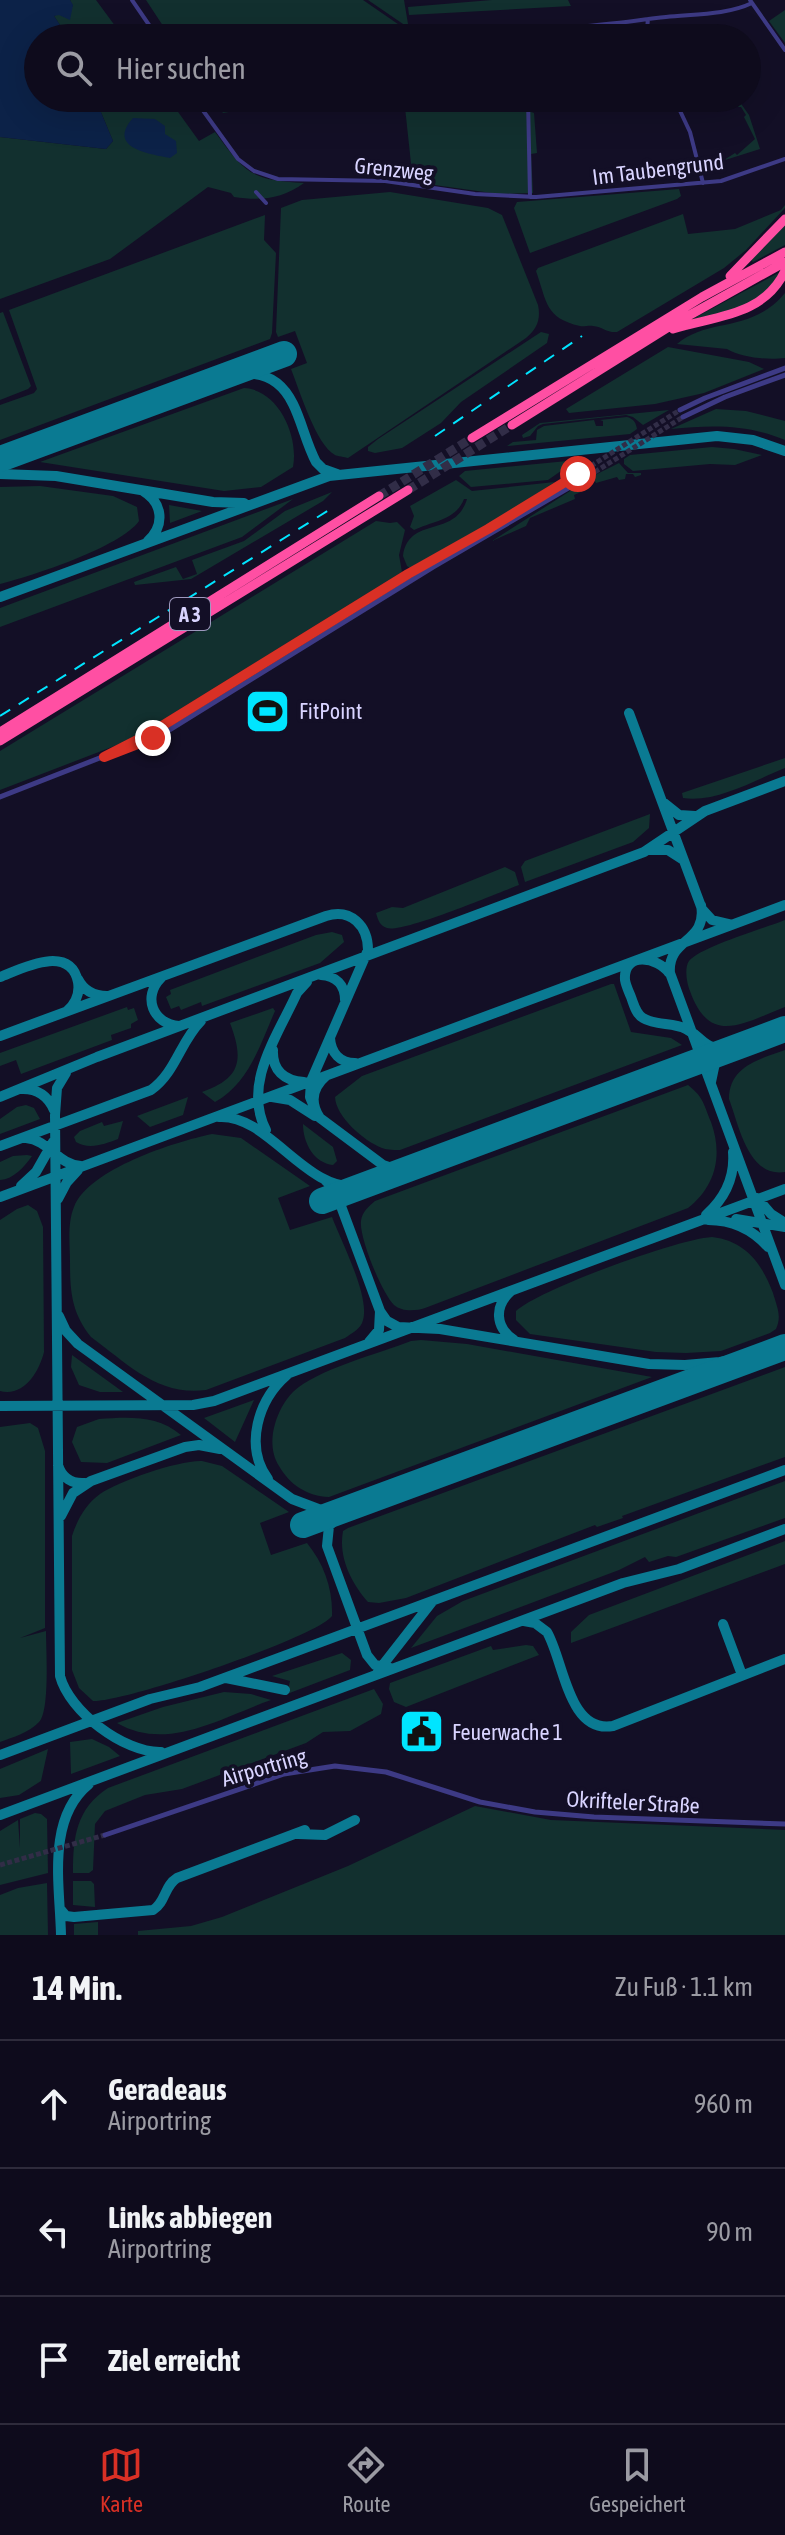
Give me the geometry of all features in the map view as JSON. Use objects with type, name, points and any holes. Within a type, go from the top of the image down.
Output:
[{"type":"highway","points":[[472,438],[702,297],[740,268],[785,219]]},
{"type":"highway","points":[[702,297],[785,262]]},
{"type":"highway","points":[[512,425],[652,338],[785,262]]},
{"type":"highway","points":[[652,338],[750,308],[772,292],[785,262]]},
{"type":"highway","name":"A 3","points":[[0,741],[408,490]]},
{"type":"highway","name":"A 3","points":[[0,732],[379,496]]},
{"type":"street","points":[[132,0],[148,24]]},
{"type":"street","points":[[559,24],[728,11],[751,2],[785,50]]},
{"type":"street","points":[[647,24],[648,19]]},
{"type":"street","name":"Grenzweg","points":[[204,112],[238,159],[254,171],[278,179],[374,181],[475,194],[532,197]]},
{"type":"street","points":[[528,112],[532,197]]},
{"type":"street","points":[[681,112],[690,132],[703,183]]},
{"type":"street","name":"Im Taubengrund","points":[[532,197],[725,180],[785,159]]},
{"type":"street","points":[[256,192],[264,200]]},
{"type":"street","points":[[785,368],[705,398],[682,414],[785,375]]},
{"type":"street","points":[[0,797],[143,743],[177,726],[580,477]]},
{"type":"street","name":"Airportring","points":[[105,1835],[284,1774],[314,1768],[352,1767],[386,1772],[480,1802]]},
{"type":"street","name":"Okrifteler Straße","points":[[480,1802],[556,1814],[785,1824]]},
{"type":"green space","points":[[70,0],[96,0],[114,24],[59,24],[54,16],[73,6]]},
{"type":"green space","points":[[146,0],[363,0],[398,24],[162,24]]},
{"type":"green space","points":[[368,0],[404,0],[408,24],[403,24]]},
{"type":"green space","points":[[492,0],[568,0],[571,6],[409,15],[408,7]]},
{"type":"green space","points":[[785,10],[785,43],[769,21]]},
{"type":"green space","points":[[101,112],[178,112],[199,141],[215,132],[251,172],[272,180],[304,183],[279,196],[262,199],[234,197],[231,193],[208,187],[110,259],[0,299],[0,137],[106,149],[113,141]]},
{"type":"green space","points":[[406,112],[534,113],[537,153],[531,154],[533,193],[499,194],[413,182]]},
{"type":"green space","points":[[744,112],[749,115],[760,149],[703,167],[735,153],[737,155],[755,139],[744,117]]},
{"type":"green space","points":[[679,189],[681,196],[677,199],[530,253],[514,208],[517,202]]},
{"type":"green space","points":[[390,192],[488,208],[502,215],[538,305],[539,315],[535,327],[526,338],[348,458],[335,455],[328,449],[309,416],[291,369],[307,363],[295,331],[278,337],[276,332],[281,208],[302,200]]},
{"type":"green space","points":[[785,205],[785,208],[746,250],[724,268],[617,332],[580,326],[560,318],[549,307],[536,271],[683,214],[688,234],[735,229],[781,210]]},
{"type":"green space","points":[[265,215],[264,240],[276,253],[270,339],[0,440],[0,405],[34,393],[37,389],[9,310]]},
{"type":"green space","points":[[785,224],[785,245],[753,262],[751,260]]},
{"type":"green space","points":[[782,271],[766,293],[755,301],[689,321]]},
{"type":"green space","points":[[785,293],[785,358],[755,358],[727,349],[677,344],[703,330],[758,314]]},
{"type":"green space","points":[[3,312],[31,386],[0,400],[0,313]]},
{"type":"green space","points":[[541,332],[549,334],[547,343],[461,402],[441,423],[402,448],[375,453],[368,451],[368,447],[378,439]]},
{"type":"green space","points":[[668,347],[749,362],[764,369],[704,393],[655,404],[569,413],[566,409]]},
{"type":"green space","points":[[244,388],[256,391],[276,405],[284,416],[293,441],[293,467],[261,487],[224,491],[40,462]]},
{"type":"green space","points":[[716,409],[746,411],[785,421],[785,440],[757,431],[729,427],[671,429]]},
{"type":"green space","points":[[669,410],[643,425],[626,415],[543,424],[530,436],[523,438],[522,435],[540,423]]},
{"type":"green space","points":[[627,417],[637,429],[630,434],[507,446],[513,442],[536,440],[537,430],[544,426],[594,420],[596,426],[603,426],[600,420]]},
{"type":"green space","points":[[712,447],[762,455],[735,465],[710,464],[633,471],[624,464],[624,459],[630,455]]},
{"type":"green space","points":[[588,459],[571,464],[548,480],[471,487],[459,476],[465,471]]},
{"type":"green space","points":[[619,463],[628,473],[641,475],[626,474],[625,479],[619,480],[617,477],[595,481],[589,485],[590,488],[574,495],[575,499],[530,518],[526,526],[492,541],[595,475]]},
{"type":"green space","points":[[456,480],[472,491],[555,482],[410,568],[403,556],[407,543],[423,530],[453,519],[467,499],[450,516],[414,530],[410,527],[414,516],[410,506]]},
{"type":"green space","points":[[40,486],[113,496],[137,507],[139,521],[129,531],[96,550],[0,584],[0,487]]},
{"type":"green space","points":[[332,492],[323,501],[191,579],[135,585],[134,582],[176,567],[183,579],[197,574],[192,560],[244,541],[285,511]]},
{"type":"green space","points":[[293,499],[242,537],[0,627],[0,608]]},
{"type":"green space","points":[[169,505],[202,511],[170,523]]},
{"type":"green space","points":[[376,521],[397,522],[405,530],[399,555],[402,572],[130,740],[0,790],[0,751]]},
{"type":"green space","points":[[785,758],[785,768],[735,789],[709,797],[683,798],[682,793]]},
{"type":"green space","points":[[650,814],[649,828],[633,842],[525,882],[521,867],[525,861]]},
{"type":"green space","points":[[505,867],[515,872],[519,885],[412,925],[387,928],[376,913],[392,907],[403,908]]},
{"type":"green space","points":[[785,920],[785,1007],[729,1026],[707,1019],[689,988],[686,972],[689,961],[719,944]]},
{"type":"green space","points":[[332,932],[342,935],[344,942],[320,963],[202,1006],[201,1002],[181,1010],[179,1006],[171,1009],[166,997],[171,994],[170,990],[316,935]]},
{"type":"green space","points":[[614,984],[631,1032],[671,1038],[682,1045],[400,1150],[382,1148],[367,1140],[340,1112],[335,1097],[362,1076]]},
{"type":"green space","points":[[127,1007],[128,1010],[134,1008],[138,1020],[131,1024],[131,1028],[111,1035],[112,1040],[21,1074],[16,1060],[0,1066],[0,1053]]},
{"type":"green space","points":[[273,1008],[275,1011],[264,1037],[245,1074],[237,1085],[215,1102],[202,1092],[225,1081],[236,1066],[237,1047],[230,1023]]},
{"type":"green space","points":[[785,1050],[785,1172],[772,1172],[762,1167],[747,1148],[729,1099],[730,1088],[740,1071]]},
{"type":"green space","points":[[688,1085],[697,1093],[711,1122],[716,1158],[711,1180],[688,1208],[425,1308],[401,1309],[389,1299],[372,1265],[361,1229],[363,1215],[375,1201]]},
{"type":"green space","points":[[188,1097],[183,1115],[150,1127],[137,1116]]},
{"type":"green space","points":[[26,1105],[34,1108],[40,1119],[0,1134],[0,1119],[17,1107]]},
{"type":"green space","points":[[123,1121],[118,1139],[108,1143],[86,1146],[76,1142],[74,1137],[80,1131],[102,1122],[104,1126]]},
{"type":"green space","points":[[303,1124],[333,1147],[337,1161],[333,1165],[320,1160],[311,1151]]},
{"type":"green space","points":[[212,1134],[241,1138],[310,1186],[278,1198],[290,1230],[332,1217],[359,1283],[364,1310],[360,1326],[345,1338],[206,1390],[189,1391],[144,1376],[91,1337],[73,1302],[70,1227],[74,1207],[83,1193],[114,1169],[177,1143]]},
{"type":"green space","points":[[13,1156],[32,1156],[18,1172],[0,1180],[0,1162]]},
{"type":"green space","points":[[28,1205],[37,1211],[43,1227],[44,1352],[34,1375],[23,1387],[9,1392],[0,1391],[0,1220]]},
{"type":"green space","points":[[712,1237],[724,1239],[743,1249],[764,1273],[779,1316],[776,1329],[770,1333],[721,1351],[656,1352],[530,1334],[516,1320],[516,1311],[580,1278],[670,1246]]},
{"type":"green space","points":[[421,1340],[467,1344],[652,1377],[329,1497],[306,1492],[294,1484],[276,1461],[272,1445],[276,1420],[290,1396],[303,1384],[332,1369]]},
{"type":"green space","points":[[72,1355],[123,1392],[100,1392],[79,1385],[71,1367]]},
{"type":"green space","points":[[785,1367],[785,1457],[623,1518],[597,1527],[595,1525],[406,1598],[368,1602],[352,1579],[344,1561],[342,1541],[343,1531],[348,1528]]},
{"type":"green space","points":[[254,1400],[235,1442],[204,1418]]},
{"type":"green space","points":[[99,1419],[152,1421],[181,1435],[107,1463],[81,1462],[72,1442],[77,1427]]},
{"type":"green space","points":[[30,1423],[38,1428],[45,1451],[45,1628],[20,1638],[46,1631],[45,1706],[35,1726],[0,1742],[0,1427]]},
{"type":"green space","points":[[202,1461],[222,1466],[289,1512],[260,1523],[271,1555],[307,1543],[326,1577],[332,1616],[319,1626],[258,1653],[141,1692],[93,1701],[79,1688],[72,1670],[72,1536],[77,1524],[90,1503],[109,1489],[165,1468]]},
{"type":"green space","points":[[785,1481],[785,1518],[676,1557],[668,1556],[649,1562],[645,1557],[619,1570],[411,1648],[437,1616],[463,1601]]},
{"type":"green space","points":[[785,1541],[785,1564],[571,1643],[571,1632],[589,1615]]},
{"type":"green space","points":[[491,1646],[493,1650],[533,1646],[539,1655],[406,1707],[394,1702],[389,1689],[390,1683]]},
{"type":"green space","points":[[342,1653],[351,1660],[350,1670],[287,1694],[290,1681],[272,1676]]},
{"type":"green space","points":[[374,1689],[383,1704],[381,1714],[350,1731],[323,1732],[306,1743],[182,1789],[145,1795],[105,1811],[95,1824],[93,1870],[73,1873],[78,1825],[89,1805],[108,1788]]},
{"type":"green space","points":[[224,1692],[251,1694],[271,1700],[213,1723],[174,1733],[136,1731],[117,1723],[163,1707]]},
{"type":"green space","points":[[92,1739],[120,1756],[71,1774],[70,1742]]},
{"type":"green space","points":[[48,1749],[41,1781],[19,1795],[0,1798],[0,1769]]},
{"type":"green space","points":[[475,1806],[551,1820],[785,1830],[785,1935],[138,1935],[138,1931],[191,1926],[222,1917],[348,1866]]},
{"type":"green space","points":[[35,1813],[47,1819],[48,1873],[0,1885],[0,1831],[18,1820],[20,1848],[20,1819]]},
{"type":"green space","points":[[73,1881],[91,1881],[94,1884],[95,1907],[73,1905]]},
{"type":"green space","points":[[47,1883],[48,1935],[0,1935],[0,1895]]},
{"type":"green space","points":[[98,1922],[98,1935],[74,1935],[74,1924]]},
{"type":"water","points":[[0,0],[70,0],[73,5],[70,20],[59,15],[54,16],[59,24],[24,24],[24,112],[101,112],[113,141],[106,149],[0,137]]},
{"type":"water","points":[[133,118],[155,119],[165,126],[165,134],[176,141],[177,153],[170,158],[134,148],[125,136]]},
{"type":"taxiway","points":[[201,384],[240,374],[264,376],[275,381],[293,404],[316,462],[323,469],[337,474]]},
{"type":"taxiway","points":[[0,597],[329,476],[717,436],[753,440],[785,451]]},
{"type":"taxiway","points":[[0,474],[56,476],[213,502],[244,503]]},
{"type":"taxiway","points":[[143,491],[155,502],[159,514],[157,528],[148,541]]},
{"type":"taxiway","points":[[629,713],[702,909],[712,920],[729,924]]},
{"type":"taxiway","points":[[0,1097],[97,1057],[644,852],[705,811],[785,781]]},
{"type":"taxiway","points":[[664,803],[679,815],[695,816]]},
{"type":"taxiway","points":[[649,850],[668,850],[682,859]]},
{"type":"taxiway","points":[[701,905],[699,927],[675,953],[670,973],[785,1285]]},
{"type":"taxiway","points":[[0,1197],[785,905]]},
{"type":"taxiway","points":[[0,1036],[326,916],[343,915],[361,927],[368,950],[311,1081],[310,1097],[317,1114]]},
{"type":"taxiway","points":[[669,973],[650,961],[629,964],[625,980],[639,1014],[648,1020],[686,1029],[716,1048],[735,1047]]},
{"type":"taxiway","points":[[0,977],[44,962],[65,964],[73,970],[78,982],[77,998],[67,1011]]},
{"type":"taxiway","points":[[321,975],[339,982],[345,1000]]},
{"type":"taxiway","points":[[161,978],[152,993],[153,1008],[163,1020],[179,1026]]},
{"type":"taxiway","points":[[78,979],[90,992],[107,996]]},
{"type":"taxiway","points":[[266,1130],[260,1113],[260,1078],[265,1060],[297,993],[307,982]]},
{"type":"taxiway","points":[[0,1146],[151,1090],[166,1075],[201,1021]]},
{"type":"taxiway","points":[[330,1038],[337,1056],[355,1063]]},
{"type":"taxiway","points":[[711,1082],[715,1063],[730,1049]]},
{"type":"taxiway","points":[[273,1050],[277,1069],[285,1077],[304,1082]]},
{"type":"taxiway","points":[[66,1073],[57,1088],[55,1115],[60,1676],[74,1703],[100,1728],[131,1745],[161,1752]]},
{"type":"taxiway","points":[[326,1076],[314,1096],[320,1118],[383,1165],[395,1169],[410,1168]]},
{"type":"taxiway","points":[[23,1089],[42,1094],[54,1110]]},
{"type":"taxiway","points":[[272,1097],[290,1100],[315,1116]]},
{"type":"taxiway","points":[[219,1117],[237,1119],[255,1128],[322,1178],[340,1185],[360,1186]]},
{"type":"taxiway","points":[[26,1138],[41,1143],[73,1165],[81,1166]]},
{"type":"taxiway","points":[[21,1186],[36,1172],[53,1142]]},
{"type":"taxiway","points":[[706,1215],[719,1202],[727,1186],[733,1152]]},
{"type":"taxiway","points":[[58,1199],[78,1170]]},
{"type":"taxiway","points":[[325,1180],[335,1190],[380,1311],[379,1330],[369,1342]]},
{"type":"taxiway","points":[[0,1406],[193,1405],[214,1401],[785,1189]]},
{"type":"taxiway","points":[[757,1198],[771,1214],[785,1223]]},
{"type":"taxiway","points":[[736,1219],[785,1227]]},
{"type":"taxiway","points":[[708,1220],[741,1227],[768,1247]]},
{"type":"taxiway","points":[[511,1291],[502,1303],[499,1316],[503,1329],[514,1340]]},
{"type":"taxiway","points":[[380,1311],[387,1321],[398,1327],[440,1329],[649,1364],[720,1362],[768,1353]]},
{"type":"taxiway","points":[[59,1316],[66,1331],[78,1344],[292,1499],[321,1510],[350,1508]]},
{"type":"taxiway","points":[[268,1479],[257,1452],[258,1424],[268,1397],[287,1375]]},
{"type":"taxiway","points":[[61,1516],[73,1493],[91,1481],[185,1447],[199,1445],[220,1449]]},
{"type":"taxiway","points":[[58,1465],[68,1479],[85,1483]]},
{"type":"taxiway","points":[[0,1755],[150,1699],[200,1687],[785,1470]]},
{"type":"taxiway","points":[[344,1511],[329,1526],[327,1546],[367,1655],[375,1665],[390,1668]]},
{"type":"taxiway","points":[[0,1815],[623,1583],[679,1569],[785,1529]]},
{"type":"taxiway","points":[[378,1671],[432,1602]]},
{"type":"taxiway","points":[[524,1621],[535,1623],[547,1632],[577,1707],[586,1719],[598,1725],[613,1726],[785,1659]]},
{"type":"taxiway","points":[[723,1624],[742,1675]]},
{"type":"taxiway","points":[[226,1678],[285,1690]]},
{"type":"taxiway","points":[[61,1935],[58,1875],[61,1834],[66,1815],[89,1784]]},
{"type":"taxiway","points":[[298,1834],[325,1835],[355,1820]]},
{"type":"taxiway","points":[[61,1910],[66,1916],[74,1917],[153,1910],[177,1878],[305,1830]]},
{"type":"runway","points":[[0,459],[284,354]]},
{"type":"runway","points":[[322,1201],[785,1029]]},
{"type":"runway","points":[[303,1525],[785,1347]]},
{"type":"tunnel","points":[[578,474],[680,410]]},
{"type":"tunnel","points":[[582,480],[683,417]]},
{"type":"tunnel","points":[[408,490],[512,425]]},
{"type":"tunnel","points":[[379,496],[472,438]]},
{"type":"tunnel","points":[[0,1865],[105,1835]]},
{"type":"railway","points":[[435,436],[582,336]]},
{"type":"railway","points":[[0,716],[329,510]]},
{"type":"place","name":"FitPoint","points":[[268,711]]},
{"type":"place","name":"Feuerwache 1","points":[[421,1732]]},
{"type":"route","points":[[153,738],[104,757],[129,746],[408,574],[578,474]]}]
